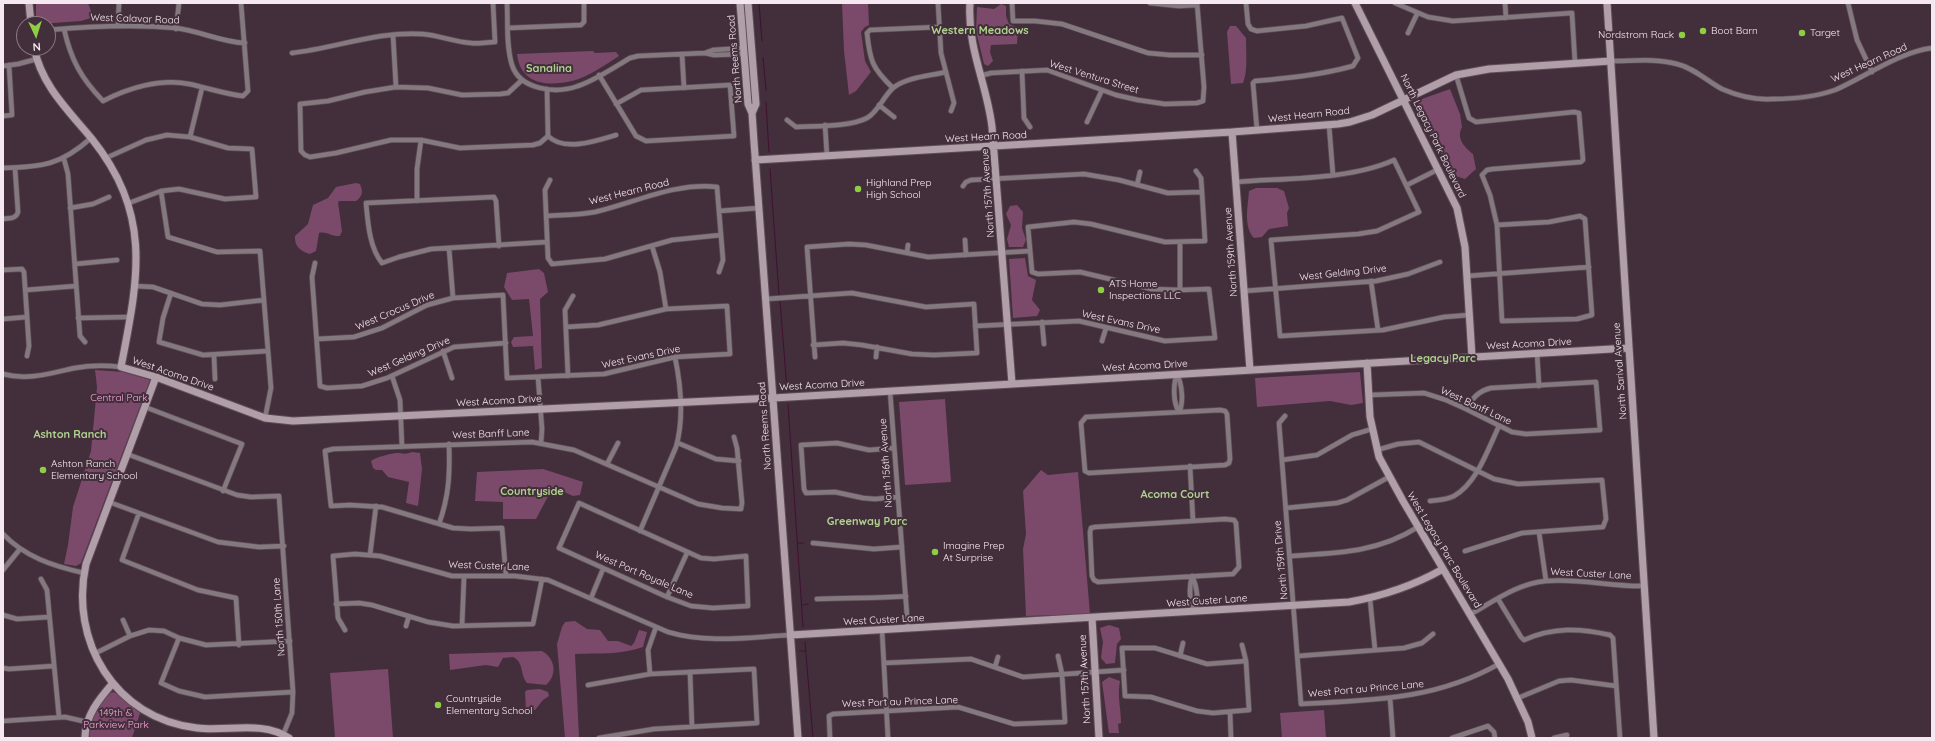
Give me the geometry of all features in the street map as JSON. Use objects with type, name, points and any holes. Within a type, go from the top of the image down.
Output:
[{"type":"street","points":[[29,3],[30,16]]},
{"type":"street","points":[[118,26],[119,3]]},
{"type":"street","points":[[176,28],[179,3]]},
{"type":"street","points":[[64,29],[68,48],[78,71],[103,101],[126,90],[148,85],[188,84],[230,94],[246,95],[248,91],[241,3]]},
{"type":"street","points":[[292,53],[318,50],[371,37],[394,35],[422,34],[471,43],[495,42],[493,3]]},
{"type":"street","points":[[507,3],[511,63],[516,73],[522,80],[533,87],[547,89],[576,87],[634,56],[682,54],[713,50],[744,51]]},
{"type":"street","points":[[508,28],[581,25],[584,22],[584,3]]},
{"type":"street","name":"North Reems Road","points":[[740,3],[748,104],[752,113],[798,738]]},
{"type":"street","name":"North Reems Road","points":[[748,3],[756,104],[752,113]]},
{"type":"street","points":[[938,3],[941,53],[954,103],[951,111]]},
{"type":"street","name":"North 157th Avenue","points":[[970,3],[971,37],[989,107],[994,146],[1012,384]]},
{"type":"street","points":[[1012,3],[1013,21],[1036,21],[1062,24],[1148,53],[1202,55],[1197,4],[1179,6],[1150,3]]},
{"type":"street","points":[[1246,3],[1248,24],[1250,29],[1257,31],[1306,26],[1342,18],[1358,58],[1354,66],[1329,72],[1306,77],[1255,81],[1253,83],[1257,130]]},
{"type":"street","name":"North Legacy Park Boulevard","points":[[1355,3],[1439,169],[1453,199],[1461,221],[1467,276],[1472,357]]},
{"type":"street","points":[[1395,3],[1428,18],[1453,21],[1572,13],[1575,63]]},
{"type":"street","points":[[1505,3],[1506,18]]},
{"type":"street","name":"North Sarival Avenue","points":[[1607,3],[1654,738]]},
{"type":"street","points":[[1848,3],[1857,40],[1872,72]]},
{"type":"street","points":[[1408,33],[1417,14]]},
{"type":"street","name":"West Calavar Road","points":[[56,30],[90,26],[176,28],[228,42],[245,43]]},
{"type":"street","points":[[893,88],[875,69],[871,60],[867,33],[870,30],[939,27]]},
{"type":"street","points":[[394,35],[396,87]]},
{"type":"street","name":"West Hearn Road","points":[[755,160],[1329,125],[1350,122],[1372,115],[1456,75],[1489,69],[1575,63],[1654,60],[1677,64],[1691,69],[1722,88],[1752,99],[1778,99],[1812,96],[1834,90],[1906,56],[1932,48]]},
{"type":"street","points":[[682,54],[684,88]]},
{"type":"street","name":"West Ventura Street","points":[[980,76],[1022,71],[1047,70],[1102,90],[1138,100],[1165,104],[1197,103],[1203,102],[1204,87],[1202,55]]},
{"type":"street","points":[[35,56],[44,78],[56,97],[106,158],[118,178],[128,203],[137,246],[135,286],[121,367]]},
{"type":"street","points":[[3,66],[36,59]]},
{"type":"street","points":[[3,116],[12,115],[9,65]]},
{"type":"street","points":[[1022,71],[1024,118],[1030,127]]},
{"type":"street","points":[[787,120],[796,127],[847,123],[865,119],[893,88],[914,79],[946,72]]},
{"type":"street","points":[[600,75],[616,104],[636,136],[641,139],[734,136],[730,85],[641,90],[616,104]]},
{"type":"street","points":[[1456,75],[1469,118],[1472,121],[1476,122],[1574,112],[1579,113],[1583,160],[1581,162],[1493,169],[1487,170],[1482,175],[1491,200],[1497,225],[1502,321],[1578,319],[1592,315],[1585,218],[1580,216],[1549,222],[1497,225]]},
{"type":"street","points":[[522,80],[508,93],[500,94],[477,96],[428,88],[396,87],[365,92],[328,101],[300,104],[302,151],[305,155],[310,156],[336,153],[391,140],[421,140],[460,148],[533,145],[540,143],[548,136]]},
{"type":"street","points":[[190,136],[202,88]]},
{"type":"street","points":[[547,89],[548,136]]},
{"type":"street","points":[[1088,122],[1102,90]]},
{"type":"street","points":[[879,105],[894,117]]},
{"type":"street","points":[[826,125],[827,156]]},
{"type":"street","points":[[1329,125],[1333,175]]},
{"type":"street","name":"North 159th Avenue","points":[[1232,132],[1250,370]]},
{"type":"street","points":[[106,158],[156,137],[167,135],[190,136],[228,148],[252,149],[256,197],[225,199],[179,189],[161,191],[128,203]]},
{"type":"street","points":[[548,136],[558,144],[586,143],[616,135]]},
{"type":"street","points":[[3,168],[48,165],[64,159],[91,138]]},
{"type":"street","points":[[417,201],[417,169],[421,140]]},
{"type":"street","points":[[64,159],[68,174],[80,336],[85,342]]},
{"type":"street","points":[[1236,182],[1333,175],[1369,169],[1394,160],[1419,212],[1377,231],[1358,234],[1271,240],[1280,336],[1378,330],[1444,317],[1469,315]]},
{"type":"street","points":[[3,219],[13,218],[17,216],[18,212],[15,168]]},
{"type":"street","points":[[1407,185],[1439,169]]},
{"type":"street","points":[[1180,242],[1180,290],[1152,289],[1080,272],[1038,274],[1032,272],[1028,228],[1074,222],[1091,224],[1165,242],[1204,241],[1206,237],[1201,178],[1196,171]]},
{"type":"street","points":[[1137,185],[1140,172]]},
{"type":"street","points":[[963,186],[966,182],[971,180],[1084,174],[1176,194],[1202,192]]},
{"type":"street","points":[[550,180],[545,190],[548,260],[552,264],[606,259],[672,240],[721,235]]},
{"type":"street","name":"West Hearn Road","points":[[546,216],[593,212],[660,193],[685,189],[717,187],[719,211]]},
{"type":"street","points":[[161,191],[168,237],[217,252],[260,250],[271,395],[265,418]]},
{"type":"street","points":[[70,208],[93,204],[109,197]]},
{"type":"street","points":[[499,246],[496,201],[494,197],[366,203],[370,237],[378,258],[382,263],[399,257],[430,250],[499,246],[547,242]]},
{"type":"street","points":[[719,272],[723,260],[719,211],[759,208]]},
{"type":"street","points":[[965,240],[966,255]]},
{"type":"street","points":[[815,358],[806,247],[849,244],[866,245],[928,257],[1030,251]]},
{"type":"street","points":[[907,254],[908,245]]},
{"type":"street","points":[[566,327],[598,326],[666,309],[660,272],[652,246]]},
{"type":"street","points":[[449,248],[453,298]]},
{"type":"street","points":[[75,264],[117,260]]},
{"type":"street","points":[[315,262],[312,277],[317,339]]},
{"type":"street","name":"West Gelding Drive","points":[[1244,291],[1371,281],[1408,274],[1440,262]]},
{"type":"street","points":[[1467,276],[1589,267]]},
{"type":"street","points":[[3,270],[22,269],[26,290],[29,346],[27,356]]},
{"type":"street","points":[[1371,281],[1378,330]]},
{"type":"street","points":[[26,290],[76,286]]},
{"type":"street","points":[[135,286],[154,287],[202,304],[220,305],[264,300]]},
{"type":"street","name":"West Evans Drive","points":[[975,326],[1007,323],[1079,321],[1165,341],[1215,338],[1209,289],[1180,290]]},
{"type":"street","points":[[766,299],[852,293],[926,307],[974,304],[977,353],[934,355],[912,354],[877,347],[843,343],[813,345]]},
{"type":"street","points":[[171,294],[163,318],[159,342],[189,352],[214,356],[268,351]]},
{"type":"street","name":"West Crocus Drive","points":[[317,339],[354,337],[382,328],[427,305],[453,298],[503,295],[506,343]]},
{"type":"street","points":[[568,376],[565,310],[573,296]]},
{"type":"street","name":"West Evans Drive","points":[[506,343],[507,378],[604,374],[675,358],[730,354],[727,306],[666,309]]},
{"type":"street","points":[[3,319],[27,317]]},
{"type":"street","points":[[78,318],[130,317]]},
{"type":"street","points":[[1042,322],[1044,344]]},
{"type":"street","points":[[1102,341],[1106,328]]},
{"type":"street","name":"West Gelding Drive","points":[[317,339],[320,386],[327,388],[362,386],[392,376],[443,351],[454,348],[506,343]]},
{"type":"street","points":[[876,357],[877,347]]},
{"type":"street","name":"West Acoma Drive","points":[[3,374],[18,377],[33,377],[83,366],[102,365],[121,367],[156,377],[265,418],[289,421],[773,398],[1628,348]]},
{"type":"street","points":[[443,351],[452,378]]},
{"type":"street","points":[[1466,409],[1473,397],[1482,390],[1491,388],[1539,386],[1537,353]]},
{"type":"street","points":[[214,356],[214,379]]},
{"type":"street","points":[[667,598],[687,553],[640,531],[678,443],[681,427],[675,358]]},
{"type":"street","name":"West Legacy Parc Boulevard","points":[[1367,363],[1372,429],[1377,450],[1389,477],[1471,614],[1518,698],[1532,738]]},
{"type":"street","points":[[1177,374],[1180,380],[1182,407],[1179,412]]},
{"type":"street","points":[[1177,374],[1174,380],[1176,407],[1179,412]]},
{"type":"street","points":[[392,376],[399,395],[402,447]]},
{"type":"street","points":[[156,377],[89,554],[84,573],[81,596],[85,630],[94,654],[113,683],[130,700],[159,718],[178,724],[209,729],[256,728],[286,736]]},
{"type":"street","points":[[538,377],[541,443]]},
{"type":"street","name":"West Banff Lane","points":[[1369,395],[1424,393],[1446,400],[1512,432],[1526,434],[1600,430],[1596,382],[1539,386]]},
{"type":"street","name":"North 156th Avenue","points":[[890,391],[908,629]]},
{"type":"street","points":[[1175,397],[1181,397]]},
{"type":"street","points":[[127,454],[223,491],[242,444],[145,407]]},
{"type":"street","points":[[1225,411],[1228,414],[1230,458],[1228,463],[1225,465],[1089,473],[1085,471],[1081,423],[1082,419],[1086,417],[1179,412],[1225,411]]},
{"type":"street","name":"North 159th Drive","points":[[1285,416],[1279,423],[1301,704]]},
{"type":"street","points":[[1430,501],[1444,500],[1455,495],[1466,486],[1477,471],[1499,426]]},
{"type":"street","points":[[1282,460],[1317,455],[1352,435],[1372,429]]},
{"type":"street","points":[[678,443],[716,459],[739,461],[734,437]]},
{"type":"street","points":[[894,448],[869,450],[837,442],[801,445],[804,489],[806,493],[835,492],[875,499],[898,497]]},
{"type":"street","points":[[1377,450],[1398,444],[1419,442],[1494,479],[1518,484],[1602,480],[1606,519],[1603,527],[1507,536],[1465,551]]},
{"type":"street","name":"West Banff Lane","points":[[376,506],[331,506],[325,451],[449,444],[541,443],[574,450],[706,506],[741,509],[739,461]]},
{"type":"street","points":[[607,464],[618,443]]},
{"type":"street","points":[[439,524],[446,504],[450,475],[449,444]]},
{"type":"street","points":[[1190,466],[1193,521]]},
{"type":"street","points":[[1286,508],[1337,503],[1347,500],[1389,477]]},
{"type":"street","name":"North 150th Lane","points":[[223,491],[251,497],[280,496],[293,692],[292,713],[286,736]]},
{"type":"street","points":[[109,502],[218,542],[259,547],[284,546]]},
{"type":"street","name":"West Port Royale Lane","points":[[640,531],[579,503],[559,548],[667,598],[698,607],[748,606],[746,556],[708,559],[687,553]]},
{"type":"street","points":[[370,555],[376,506],[400,511],[453,528],[502,528],[506,576]]},
{"type":"street","points":[[139,513],[122,560],[198,590],[236,598],[239,644]]},
{"type":"street","points":[[1229,518],[1234,520],[1236,523],[1238,567],[1234,574],[1098,582],[1094,580],[1092,576],[1091,528],[1193,521],[1229,518]]},
{"type":"street","points":[[1290,556],[1352,552],[1383,544],[1407,534],[1418,527]]},
{"type":"street","points":[[1539,532],[1546,581]]},
{"type":"street","points":[[3,534],[20,549],[50,565],[84,573]]},
{"type":"street","points":[[813,544],[874,549],[902,547]]},
{"type":"street","points":[[3,570],[20,549]]},
{"type":"street","name":"West Custer Lane","points":[[336,604],[333,556],[370,555],[385,557],[438,574],[464,577],[506,576],[542,579],[553,582],[656,627],[687,637],[710,639],[908,629],[1349,602],[1370,599],[1406,588],[1444,569]]},
{"type":"street","points":[[591,598],[603,569]]},
{"type":"street","points":[[1192,576],[1196,583],[1197,606],[1195,612]]},
{"type":"street","points":[[1192,576],[1190,583],[1191,606],[1195,612]]},
{"type":"street","points":[[462,626],[464,577]]},
{"type":"street","points":[[41,579],[47,590],[59,717]]},
{"type":"street","points":[[345,630],[338,618],[336,604],[372,604],[428,622],[462,626],[533,624],[542,579]]},
{"type":"street","name":"West Custer Lane","points":[[1471,614],[1516,589],[1546,581],[1574,581],[1620,586],[1645,586]]},
{"type":"street","points":[[1190,591],[1196,591]]},
{"type":"street","points":[[817,599],[842,597],[878,599],[906,596]]},
{"type":"street","points":[[1370,599],[1375,650]]},
{"type":"street","points":[[1498,599],[1521,638],[1524,640],[1550,630],[1581,630],[1610,635],[1613,638],[1620,738]]},
{"type":"street","points":[[3,615],[17,619],[49,617]]},
{"type":"street","points":[[406,626],[409,616]]},
{"type":"street","name":"North 157th Avenue","points":[[1092,618],[1099,738]]},
{"type":"street","points":[[123,620],[130,636]]},
{"type":"street","points":[[650,674],[648,650],[656,627]]},
{"type":"street","points":[[94,654],[130,636],[149,630],[164,631],[179,638],[206,645],[290,642]]},
{"type":"street","points":[[882,630],[888,738]]},
{"type":"street","points":[[1298,656],[1404,648],[1422,643],[1433,634]]},
{"type":"street","points":[[179,638],[161,683],[179,691],[205,697],[293,692]]},
{"type":"street","points":[[1180,656],[1183,643]]},
{"type":"street","points":[[1242,645],[1246,661],[1249,710],[1230,712],[1197,712],[1152,697],[1125,696],[1122,648],[1155,648],[1207,664],[1246,661]]},
{"type":"street","points":[[1058,656],[1062,674]]},
{"type":"street","points":[[995,667],[998,657]]},
{"type":"street","points":[[884,662],[961,658],[971,659],[1023,677],[1124,670]]},
{"type":"street","name":"West Port au Prince Lane","points":[[1301,704],[1390,698],[1419,694],[1471,679],[1499,664]]},
{"type":"street","points":[[3,668],[9,669],[54,666]]},
{"type":"street","points":[[588,685],[650,674],[754,669],[757,723],[692,728],[654,729],[599,738]]},
{"type":"street","points":[[690,672],[692,728]]},
{"type":"street","name":"West Port au Prince Lane","points":[[830,738],[829,716],[887,710],[958,707],[1014,724],[1066,722],[1062,674]]},
{"type":"street","points":[[1518,698],[1553,682],[1564,680],[1616,686]]},
{"type":"street","points":[[85,738],[87,722],[96,703],[113,683]]},
{"type":"street","points":[[1390,698],[1393,738]]},
{"type":"street","points":[[1230,712],[1231,738]]},
{"type":"street","points":[[3,721],[70,717],[87,722]]},
{"type":"street","points":[[1452,738],[1488,726],[1494,732],[1495,738]]},
{"type":"street","points":[[1554,738],[1567,735]]},
{"type":"green space","points":[[36,3],[88,3],[91,11],[91,18],[81,21],[56,23],[56,16],[36,16]]},
{"type":"green space","points":[[842,3],[868,3],[869,25],[861,32],[865,61],[871,72],[856,91],[849,95],[844,51]]},
{"type":"green space","points":[[1001,4],[1006,6],[1006,16],[1009,24],[1018,28],[1017,44],[991,45],[990,52],[993,61],[988,66],[984,64],[976,31],[977,7],[994,9]]},
{"type":"green space","points":[[1230,26],[1236,26],[1246,38],[1246,67],[1243,83],[1231,84],[1227,32]]},
{"type":"green space","points":[[593,51],[595,53],[616,52],[619,56],[584,77],[572,81],[553,84],[536,81],[523,72],[519,64],[517,54]]},
{"type":"green space","points":[[1450,89],[1460,114],[1462,127],[1460,131],[1460,139],[1473,154],[1476,169],[1465,179],[1452,175],[1418,108],[1419,100]]},
{"type":"green space","points":[[356,183],[360,184],[362,189],[361,196],[356,201],[338,202],[342,231],[340,236],[319,233],[316,251],[310,254],[301,250],[297,246],[295,236],[308,224],[313,205],[328,198],[336,187]]},
{"type":"green space","points":[[1256,188],[1277,188],[1284,191],[1289,208],[1287,213],[1288,226],[1269,229],[1262,237],[1254,238],[1248,228],[1247,209],[1249,191]]},
{"type":"green space","points":[[1017,205],[1023,212],[1022,228],[1026,240],[1023,247],[1009,247],[1007,239],[1011,225],[1006,214],[1010,206]]},
{"type":"green space","points":[[1025,258],[1028,276],[1036,280],[1032,300],[1040,310],[1037,316],[1013,318],[1009,259]]},
{"type":"green space","points":[[539,269],[544,273],[548,292],[540,299],[542,368],[535,370],[533,346],[513,347],[511,342],[514,337],[533,336],[529,299],[512,300],[504,287],[507,273]]},
{"type":"green space","name":"Central Park","points":[[95,370],[123,372],[150,380],[81,563],[76,566],[64,564],[73,507],[91,451],[97,387]]},
{"type":"green space","points":[[1360,372],[1363,403],[1351,405],[1330,401],[1257,407],[1255,378]]},
{"type":"green space","points":[[945,399],[951,482],[905,485],[899,402]]},
{"type":"green space","points":[[412,452],[420,453],[422,469],[418,506],[406,503],[409,482],[388,477],[382,470],[376,470],[373,468],[371,461],[390,454],[405,454]]},
{"type":"green space","points":[[543,469],[583,482],[580,495],[573,496],[553,487],[536,519],[503,519],[503,502],[475,501],[477,472]]},
{"type":"green space","points":[[1041,470],[1048,475],[1078,472],[1090,614],[1026,616],[1023,549],[1026,534],[1023,491]]},
{"type":"green space","points":[[575,621],[587,629],[600,630],[608,641],[618,641],[631,646],[634,643],[639,630],[647,632],[643,647],[635,650],[609,653],[575,654],[579,737],[565,738],[557,644],[565,622]]},
{"type":"green space","points":[[1109,625],[1119,628],[1121,639],[1117,644],[1115,663],[1106,664],[1101,658],[1103,642],[1100,628]]},
{"type":"green space","points":[[542,651],[550,658],[553,667],[552,676],[546,685],[527,683],[523,676],[519,662],[513,657],[503,658],[498,667],[486,665],[450,670],[449,654]]},
{"type":"green space","points":[[388,669],[393,738],[335,738],[330,673]]},
{"type":"green space","points":[[1109,677],[1120,681],[1119,697],[1121,723],[1118,724],[1119,733],[1109,733],[1102,682]]},
{"type":"green space","points":[[540,689],[548,692],[549,696],[543,700],[535,710],[526,711],[525,692],[527,690]]},
{"type":"green space","name":"149th & Parkview Park","points":[[112,692],[116,693],[140,713],[132,738],[90,738],[91,725],[96,712],[103,701]]},
{"type":"green space","points":[[1324,710],[1326,738],[1282,738],[1280,713]]},
{"type":"waterway","points":[[759,3],[762,41]]},
{"type":"waterway","points":[[763,58],[766,90]]},
{"type":"waterway","points":[[766,102],[769,152]]},
{"type":"waterway","points":[[770,169],[779,295]]},
{"type":"waterway","points":[[780,301],[787,389]]},
{"type":"waterway","points":[[788,404],[803,627]]},
{"type":"waterway","points":[[798,543],[803,543]]},
{"type":"waterway","points":[[803,605],[808,604]]},
{"type":"waterway","points":[[805,642],[813,738]]},
{"type":"waterway","points":[[800,651],[805,651]]},
{"type":"place","name":"Boot Barn","points":[[1703,31]]},
{"type":"place","name":"Target","points":[[1802,33]]},
{"type":"place","name":"Nordstrom Rack","points":[[1682,35]]},
{"type":"place","name":"Highland Prep High School","points":[[858,189]]},
{"type":"place","name":"ATS Home Inspections LLC","points":[[1101,290]]},
{"type":"place","name":"Ashton Ranch Elementary School","points":[[43,470]]},
{"type":"place","name":"Imagine Prep At Surprise","points":[[935,552]]},
{"type":"place","name":"Countryside Elementary School","points":[[438,705]]},
{"type":"district","name":"Western Meadows","points":[[980,31]]},
{"type":"district","name":"Sanalina","points":[[549,69]]},
{"type":"district","name":"Legacy Parc","points":[[1443,359]]},
{"type":"district","name":"Ashton Ranch","points":[[70,435]]},
{"type":"district","name":"Countryside","points":[[532,492]]},
{"type":"district","name":"Acoma Court","points":[[1175,495]]},
{"type":"district","name":"Greenway Parc","points":[[867,522]]}]
